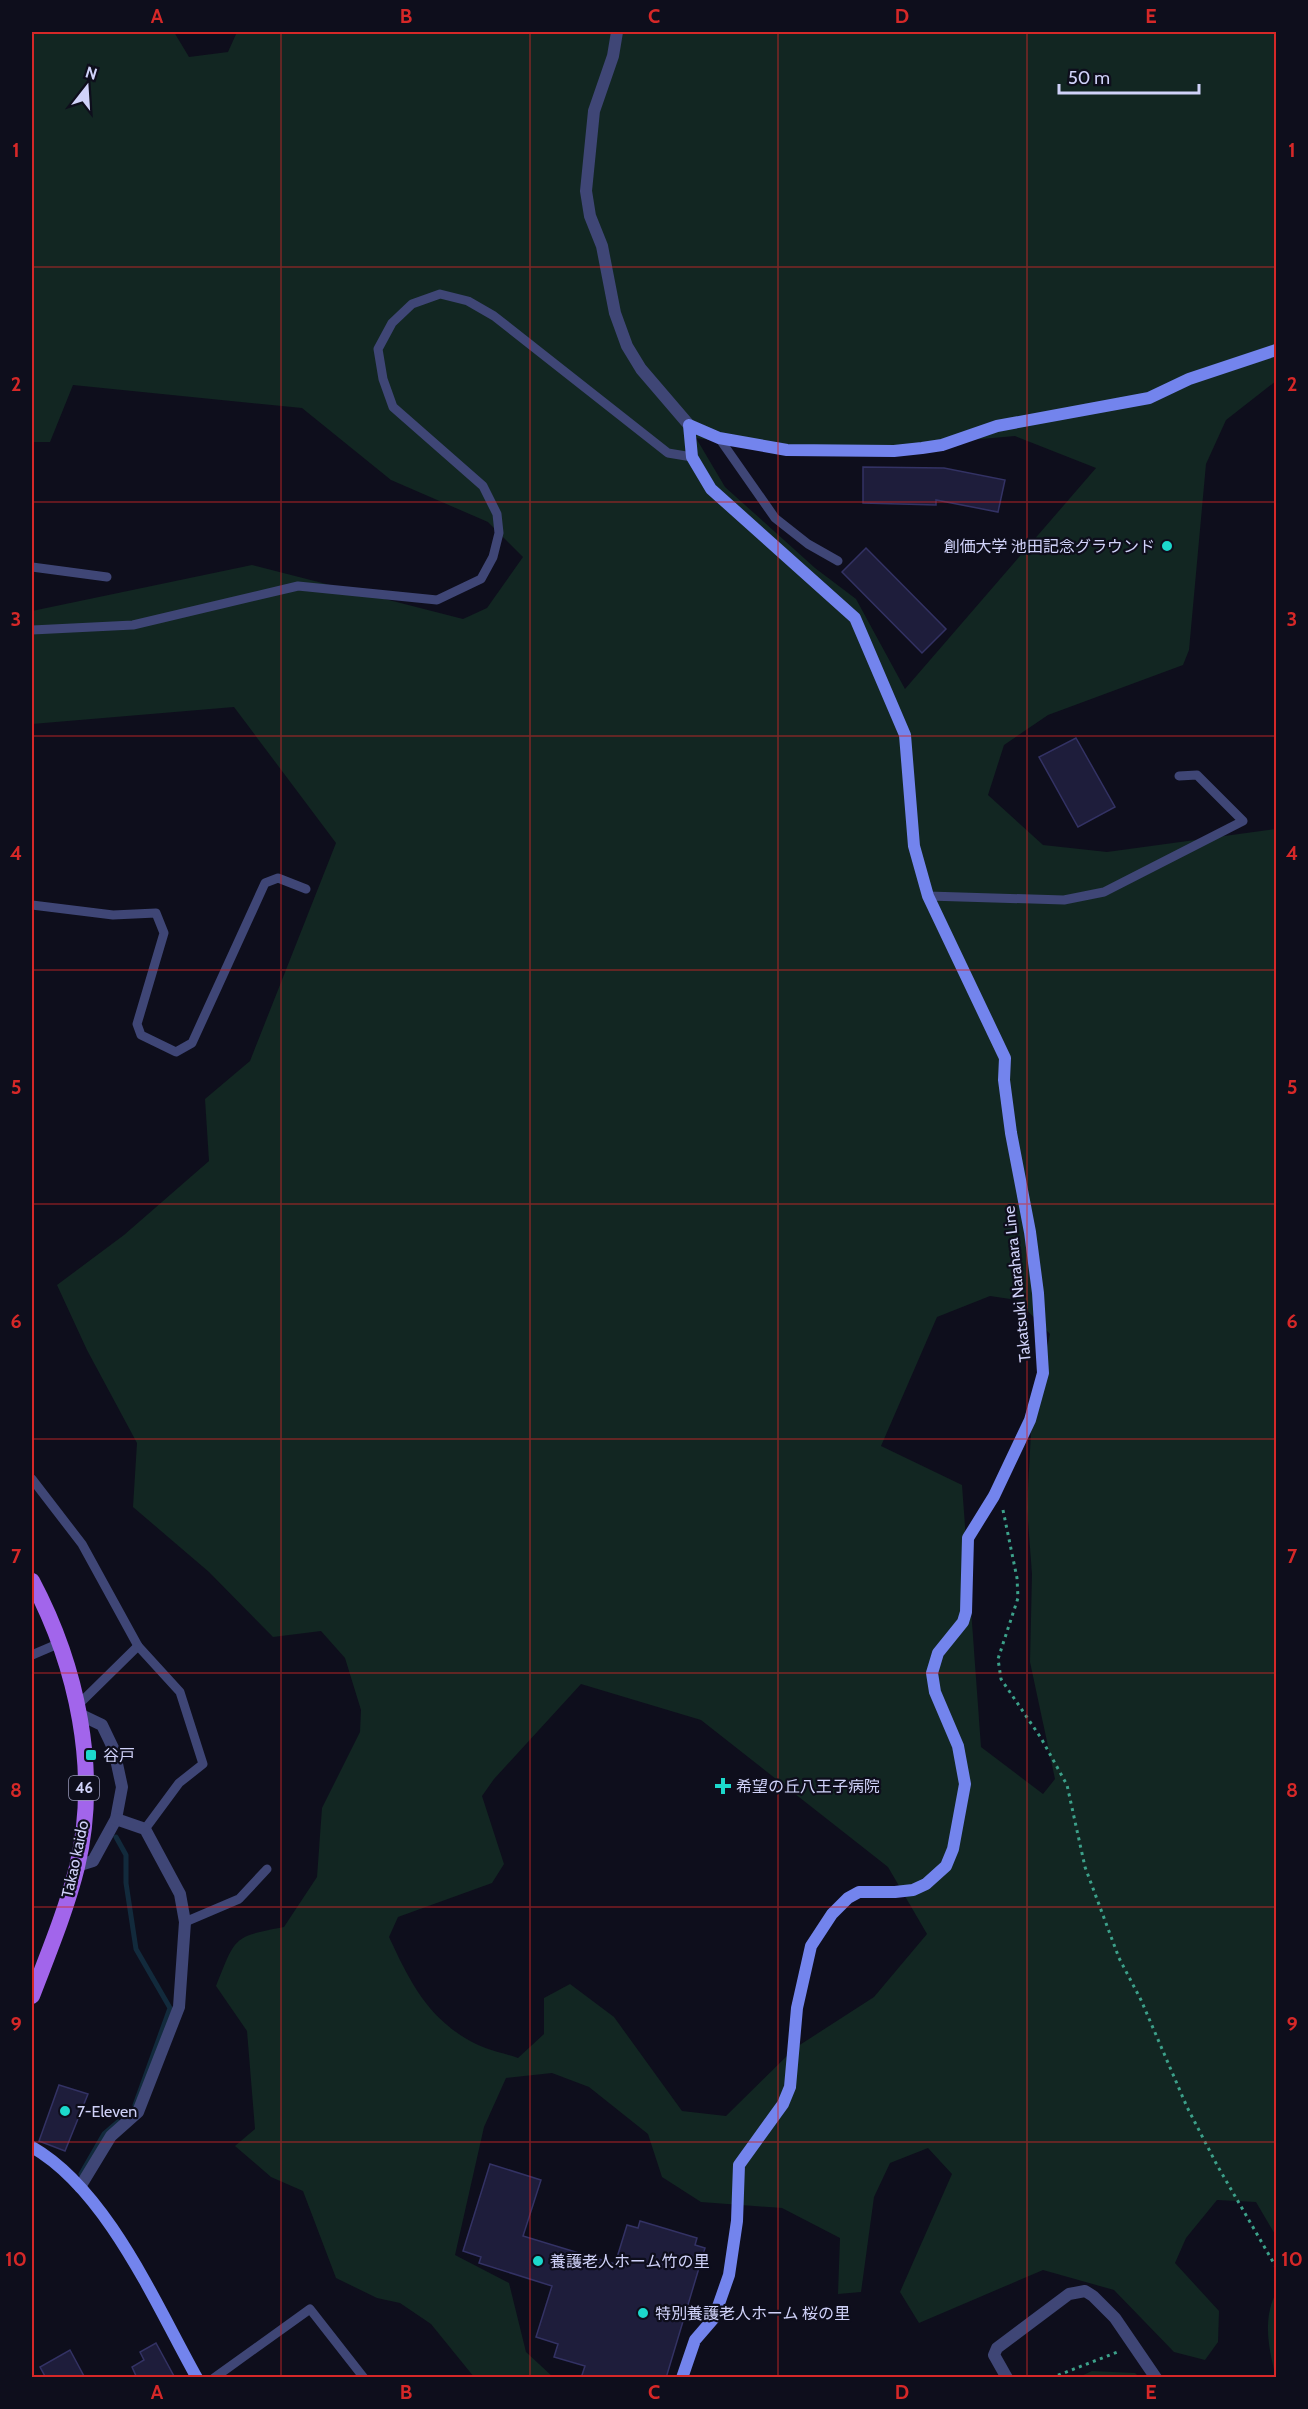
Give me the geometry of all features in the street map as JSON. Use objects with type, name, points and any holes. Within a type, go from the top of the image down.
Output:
[{"type":"main road","points":[[688,425],[718,438],[806,451],[894,451],[922,448],[942,445],[997,426],[1149,398],[1189,379],[1276,350]]},
{"type":"main road","points":[[688,425],[692,457]]},
{"type":"main road","name":"Takatsuki Narahara Line","points":[[682,2378],[695,2340],[714,2318],[729,2276],[737,2221],[739,2165],[783,2104],[790,2087],[797,2008],[811,1946],[832,1914],[848,1898],[859,1892],[914,1890],[926,1884],[946,1866],[953,1849],[965,1784],[958,1746],[935,1692],[932,1673],[938,1653],[963,1622],[968,1598],[968,1538],[994,1496],[1030,1420],[1043,1373],[1038,1293],[1030,1232],[1011,1133],[1005,1058],[928,896],[914,846],[905,735],[855,618],[711,489],[692,457]]},
{"type":"main road","name":"Takao kaido","points":[[32,1581],[67,1660],[78,1709],[84,1759],[85,1817],[77,1866],[64,1910],[32,1993]]},
{"type":"main road","points":[[32,2147],[61,2168],[80,2187],[114,2230],[197,2378]]},
{"type":"street","points":[[617,32],[613,56],[594,111],[586,191],[590,216],[602,246],[615,313],[627,346],[641,369],[688,425]]},
{"type":"street","points":[[77,1866],[93,1861],[116,1819],[122,1787],[114,1750],[102,1725],[78,1709]]},
{"type":"street","points":[[80,2187],[111,2136],[138,2112],[179,2007],[185,1922],[180,1894],[145,1829],[116,1819]]},
{"type":"street","points":[[1007,2378],[994,2355],[997,2348],[1070,2294],[1085,2292],[1093,2296],[1114,2318],[1156,2378]]},
{"type":"lane","points":[[32,630],[133,625],[298,586],[437,600],[481,579],[493,557],[499,533],[496,514],[483,486],[393,407],[381,369],[378,349],[392,323],[412,304],[440,294],[468,301],[494,316],[668,453],[692,457]]},
{"type":"lane","points":[[718,438],[775,518],[808,544],[838,561]]},
{"type":"lane","points":[[32,567],[107,577]]},
{"type":"lane","points":[[928,896],[1064,900],[1084,897],[1104,892],[1243,821],[1197,775],[1179,776]]},
{"type":"lane","points":[[32,905],[113,915],[156,913],[164,933],[137,1024],[141,1035],[176,1052],[192,1043],[265,883],[278,878],[306,889]]},
{"type":"lane","points":[[32,1479],[82,1544],[138,1646],[180,1692],[203,1764],[178,1783],[145,1829]]},
{"type":"lane","points":[[32,1655],[60,1643]]},
{"type":"lane","points":[[78,1709],[138,1646]]},
{"type":"lane","points":[[185,1922],[239,1899],[267,1869]]},
{"type":"lane","points":[[214,2378],[310,2309],[364,2378]]},
{"type":"path","points":[[994,1496],[1005,1512],[1017,1578],[1018,1598],[998,1659],[1001,1679],[1041,1738],[1067,1785],[1084,1867],[1119,1958],[1141,2000],[1186,2107],[1276,2267]]},
{"type":"path","points":[[1051,2378],[1134,2346]]},
{"type":"green space","points":[[32,32],[174,32],[189,57],[228,52],[237,32],[1276,32],[1276,381],[1226,420],[1206,464],[1189,650],[1183,665],[1048,715],[1004,745],[988,795],[1043,845],[1107,852],[1276,829],[1276,2236],[1256,2202],[1217,2200],[1186,2238],[1175,2263],[1219,2311],[1218,2342],[1205,2360],[1174,2352],[1114,2290],[1043,2270],[919,2323],[900,2292],[952,2174],[928,2148],[890,2163],[874,2197],[861,2292],[838,2294],[840,2238],[782,2208],[701,2202],[662,2177],[648,2134],[589,2087],[552,2073],[506,2078],[484,2127],[455,2255],[509,2283],[526,2352],[553,2377],[474,2377],[431,2324],[400,2303],[377,2298],[336,2278],[303,2191],[271,2177],[235,2146],[255,2129],[247,2031],[216,1986],[238,1942],[254,1934],[284,1927],[317,1877],[322,1808],[360,1732],[361,1710],[345,1658],[321,1631],[273,1637],[209,1572],[133,1507],[137,1443],[87,1350],[57,1285],[124,1235],[209,1161],[205,1099],[250,1061],[336,843],[234,707],[32,724],[32,611],[252,565],[463,619],[487,608],[523,557],[488,522],[391,480],[302,408],[73,385],[50,442],[32,442]],"holes":[[[1015,436],[1096,468],[905,689],[856,599],[815,568],[725,487],[696,438],[811,454]],[[990,1296],[1017,1300],[1050,1334],[1032,1413],[1027,1508],[1032,1574],[1030,1662],[1055,1779],[1043,1794],[981,1747],[962,1485],[881,1446],[937,1317]],[[581,1684],[701,1720],[888,1867],[927,1934],[874,1997],[795,2048],[726,2116],[682,2111],[614,2017],[570,1984],[544,1998],[544,2034],[518,2058],[484,2048],[458,2033],[432,2011],[413,1984],[389,1937],[398,1917],[492,1883],[504,1864],[482,1796],[494,1779]]]},
{"type":"green space","points":[[1276,2293],[1276,2378],[1269,2345],[1268,2324]]},
{"type":"green space","points":[[1092,2371],[1135,2373],[1139,2377],[1079,2377]]},
{"type":"building","points":[[863,467],[944,468],[1005,480],[998,512],[936,500],[936,505],[863,503]]},
{"type":"building","points":[[866,548],[946,629],[922,653],[842,572]]},
{"type":"building","points":[[1076,738],[1115,807],[1078,827],[1039,757]]},
{"type":"building","name":"7-Eleven","points":[[59,2085],[88,2094],[65,2151],[39,2141]]},
{"type":"building","points":[[490,2164],[541,2180],[523,2236],[615,2264],[627,2225],[638,2228],[640,2221],[697,2238],[695,2245],[705,2248],[666,2378],[581,2378],[585,2366],[554,2357],[558,2344],[536,2337],[552,2286],[479,2263],[481,2257],[463,2251]]},
{"type":"building","points":[[156,2343],[175,2378],[137,2378],[132,2367],[144,2360],[140,2352]]},
{"type":"building","points":[[70,2350],[85,2378],[46,2378],[40,2367]]},
{"type":"waterway","points":[[116,1837],[126,1855],[126,1883],[136,1949],[170,2008],[135,2105]]},
{"type":"waterway","points":[[81,2174],[104,2134],[118,2122]]},
{"type":"place","name":"創価大学 池田記念グラウンド","points":[[1167,546]]},
{"type":"place","name":"谷戸","points":[[91,1755]]},
{"type":"place","name":"希望の丘八王子病院","points":[[723,1786]]},
{"type":"place","name":"7-Eleven","points":[[65,2111]]},
{"type":"place","name":"養護老人ホーム竹の里","points":[[538,2261]]},
{"type":"place","name":"特別養護老人ホーム 桜の里","points":[[643,2313]]}]
